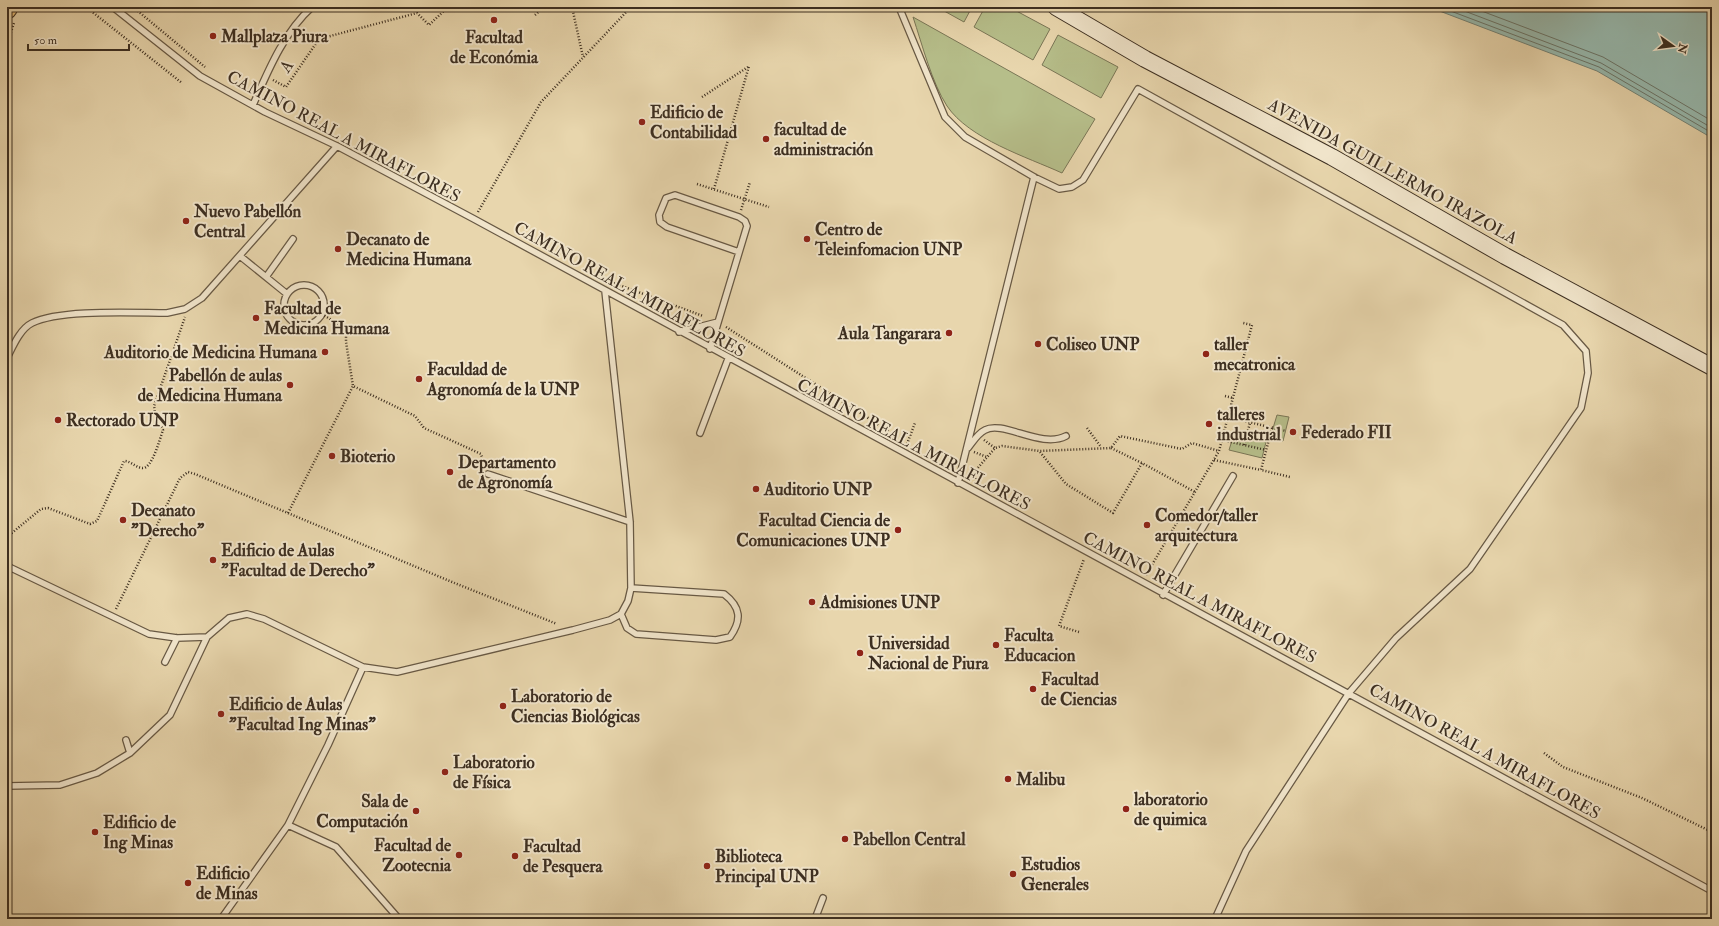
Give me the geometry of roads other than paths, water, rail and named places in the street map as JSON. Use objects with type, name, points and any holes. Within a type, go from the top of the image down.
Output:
[{"type":"main road","name":"AVENIDA GUILLERMO IRAZOLA","points":[[1056,7],[1145,58],[1332,157],[1505,256],[1712,368]]},
{"type":"lane","name":"CAMINO REAL A MIRAFLORES","points":[[113,7],[200,76],[253,105],[337,146],[474,219],[728,359],[1712,891]]},
{"type":"lane","points":[[253,105],[266,76],[297,20],[312,7]]},
{"type":"lane","points":[[899,7],[945,117],[965,137],[1034,177],[1059,189],[1072,187],[1083,180],[1138,89],[1563,325],[1586,351],[1588,373],[1581,408],[1470,570],[1396,638],[1349,694],[1246,852],[1215,919]]},
{"type":"lane","points":[[7,358],[18,338],[31,323],[51,316],[167,313],[189,307],[202,298],[337,146]]},
{"type":"lane","points":[[958,483],[1034,177]]},
{"type":"lane","points":[[710,349],[747,226],[745,221],[739,217],[676,195],[666,198],[659,214],[660,222],[667,227],[739,252]]},
{"type":"lane","points":[[266,277],[293,239]]},
{"type":"lane","points":[[240,256],[287,294]]},
{"type":"lane","points":[[298,285],[312,286],[322,295],[324,308],[322,314],[312,323],[300,324],[294,322],[289,318],[284,307],[287,294],[298,285]]},
{"type":"lane","points":[[7,786],[60,785],[97,773],[130,753],[170,714],[207,637],[230,618],[247,614],[264,619],[363,667],[397,672],[573,630],[610,620],[621,614],[628,601],[631,588],[630,522],[604,291]]},
{"type":"lane","points":[[679,332],[718,322]]},
{"type":"lane","points":[[700,433],[728,359]]},
{"type":"lane","points":[[966,450],[978,435],[986,429],[1008,430],[1049,440],[1059,440],[1066,436]]},
{"type":"lane","points":[[488,474],[630,522]]},
{"type":"lane","points":[[1163,595],[1233,476]]},
{"type":"lane","points":[[7,566],[149,634],[177,638],[207,637]]},
{"type":"lane","points":[[621,614],[627,628],[636,634],[716,640],[730,637],[737,627],[739,614],[734,602],[724,594],[631,588]]},
{"type":"lane","points":[[165,662],[177,638]]},
{"type":"lane","points":[[221,919],[288,825],[328,745],[363,667]]},
{"type":"lane","points":[[126,740],[130,753]]},
{"type":"lane","points":[[288,825],[336,847],[399,919]]},
{"type":"lane","points":[[814,919],[824,898]]},
{"type":"water","points":[[1429,7],[1712,7],[1712,138],[1597,71]]},
{"type":"place","name":"Facultad de Económia","points":[[494,20]]},
{"type":"place","name":"Mallplaza Piura","points":[[213,36]]},
{"type":"place","name":"Edificio de Contabilidad","points":[[642,122]]},
{"type":"place","name":"facultad de administración","points":[[766,139]]},
{"type":"place","name":"Nuevo Pabellón Central","points":[[186,221]]},
{"type":"place","name":"Centro de Teleinfomacion UNP","points":[[807,239]]},
{"type":"place","name":"Decanato de Medicina Humana","points":[[338,249]]},
{"type":"place","name":"Facultad de Medicina Humana","points":[[256,318]]},
{"type":"place","name":"Aula Tangarara","points":[[949,333]]},
{"type":"place","name":"Coliseo UNP","points":[[1038,344]]},
{"type":"place","name":"Auditorio de Medicina Humana","points":[[325,352]]},
{"type":"place","name":"taller mecatronica","points":[[1206,354]]},
{"type":"place","name":"Faculdad de Agronomía de la UNP","points":[[419,379]]},
{"type":"place","name":"Pabellón de aulas de Medicina Humana","points":[[290,385]]},
{"type":"place","name":"Rectorado UNP","points":[[58,420]]},
{"type":"place","name":"talleres industrial","points":[[1209,424]]},
{"type":"place","name":"Federado FII","points":[[1293,432]]},
{"type":"place","name":"Bioterio","points":[[332,456]]},
{"type":"place","name":"Departamento de Agronomía","points":[[450,472]]},
{"type":"place","name":"Auditorio UNP","points":[[756,489]]},
{"type":"place","name":"Decanato \"Derecho\"","points":[[123,520]]},
{"type":"place","name":"Comedor/taller arquitectura","points":[[1147,525]]},
{"type":"place","name":"Facultad Ciencia de Comunicaciones UNP","points":[[898,530]]},
{"type":"place","name":"Edificio de Aulas \"Facultad de Derecho\"","points":[[213,560]]},
{"type":"place","name":"Admisiones UNP","points":[[812,602]]},
{"type":"place","name":"Faculta Educacion","points":[[996,645]]},
{"type":"place","name":"Universidad Nacional de Piura","points":[[860,653]]},
{"type":"place","name":"Facultad de Ciencias","points":[[1033,689]]},
{"type":"place","name":"Laboratorio de Ciencias Biológicas","points":[[503,706]]},
{"type":"place","name":"Edificio de Aulas \"Facultad Ing Minas\"","points":[[221,714]]},
{"type":"place","name":"Laboratorio de Física","points":[[445,772]]},
{"type":"place","name":"Malibu","points":[[1008,779]]},
{"type":"place","name":"laboratorio de quimica","points":[[1126,809]]},
{"type":"place","name":"Sala de Computación","points":[[416,811]]},
{"type":"place","name":"Edificio de Ing Minas","points":[[95,832]]},
{"type":"place","name":"Pabellon Central","points":[[845,839]]},
{"type":"place","name":"Facultad de Zootecnia","points":[[459,855]]},
{"type":"place","name":"Facultad de Pesquera","points":[[515,856]]},
{"type":"place","name":"Biblioteca Principal UNP","points":[[707,866]]},
{"type":"place","name":"Estudios Generales","points":[[1013,874]]},
{"type":"place","name":"Edificio de Minas","points":[[188,883]]}]
